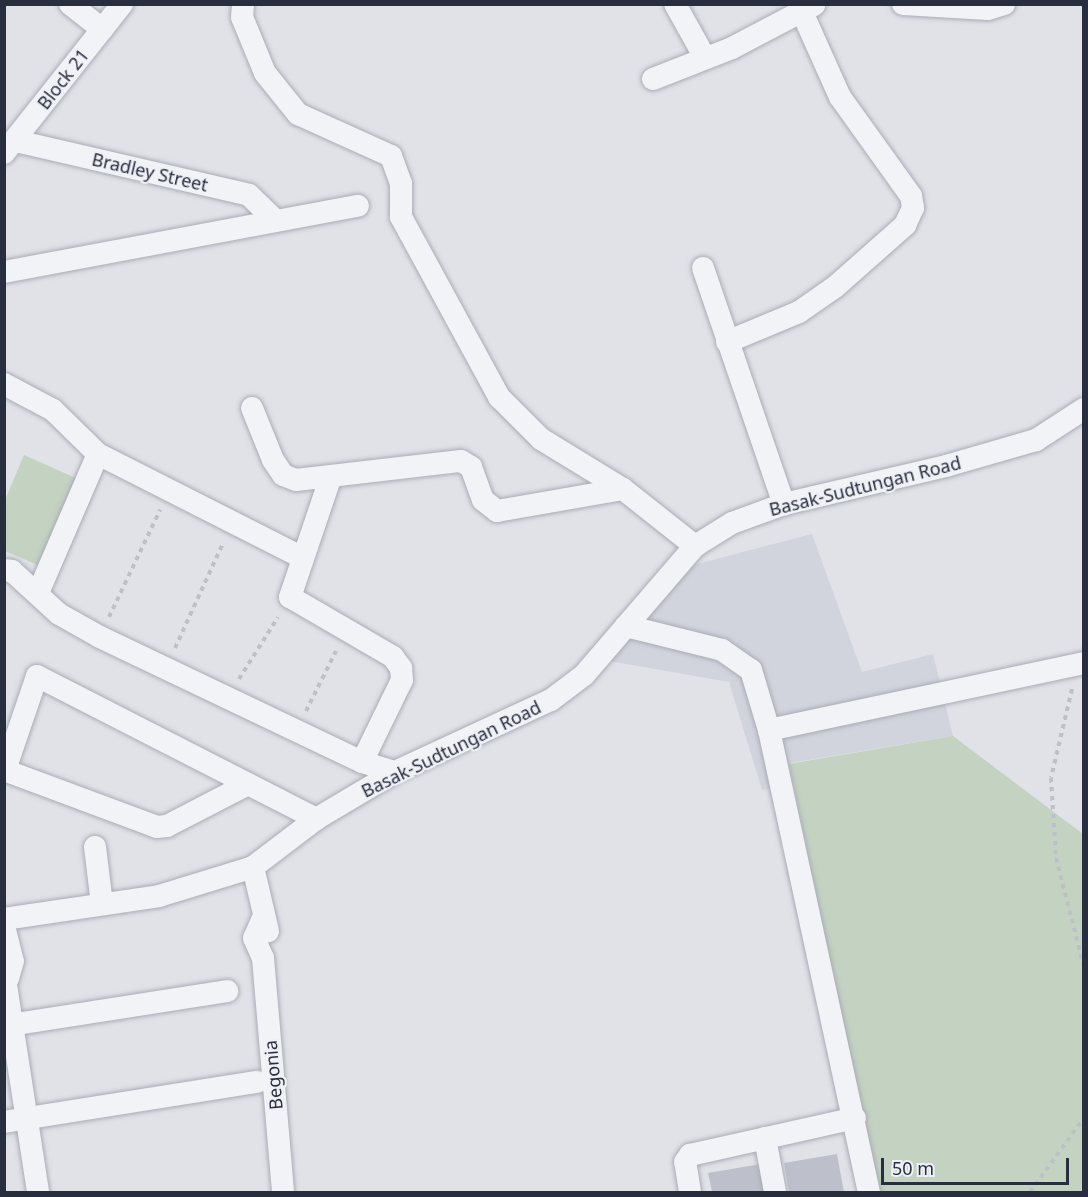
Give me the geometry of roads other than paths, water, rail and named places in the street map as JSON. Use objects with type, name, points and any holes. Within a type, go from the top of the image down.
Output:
[{"type":"street","points":[[70,4],[102,29]]},
{"type":"street","name":"Block 21","points":[[10,147],[122,4]]},
{"type":"street","points":[[243,4],[242,17],[265,73],[298,114],[391,156],[401,183],[401,217],[500,397],[541,439],[623,489],[695,546]]},
{"type":"street","points":[[675,4],[705,58]]},
{"type":"street","points":[[903,4],[988,9],[1004,4]]},
{"type":"street","points":[[653,79],[705,58],[809,8],[840,97],[911,196],[913,208],[905,225],[835,287],[799,312],[727,342]]},
{"type":"street","name":"Bradley Street","points":[[10,147],[249,195],[275,220]]},
{"type":"street","points":[[6,272],[358,206]]},
{"type":"street","points":[[703,268],[784,504]]},
{"type":"street","points":[[4,384],[53,410],[98,454],[303,558]]},
{"type":"street","points":[[252,408],[283,475],[296,480],[461,461],[471,467],[483,500],[498,511],[623,489]]},
{"type":"street","name":"Basak-Sudtungan Road","points":[[4,919],[159,896],[253,867],[316,819],[395,772],[551,700],[584,675],[695,546],[732,523],[784,504],[946,466],[1036,440],[1083,409]]},
{"type":"street","points":[[38,593],[98,454]]},
{"type":"street","points":[[331,476],[290,597],[393,657],[401,668],[402,680],[362,762]]},
{"type":"street","points":[[4,570],[12,571],[59,614],[100,637],[298,728],[362,762],[395,772]]},
{"type":"street","points":[[626,626],[736,657],[751,670],[769,730],[855,1118],[869,1192]]},
{"type":"street","points":[[769,730],[1080,665]]},
{"type":"street","points":[[248,784],[167,826],[157,827],[5,770],[37,676],[248,784],[316,819]]},
{"type":"street","points":[[95,848],[102,904]]},
{"type":"street","name":"Begonia","points":[[253,867],[283,1192]]},
{"type":"street","points":[[4,926],[13,961],[6,975],[9,1025],[38,1192]]},
{"type":"street","points":[[9,1025],[226,990]]},
{"type":"street","points":[[4,1122],[256,1082]]},
{"type":"street","points":[[690,1192],[684,1162],[690,1155],[855,1118]]},
{"type":"street","points":[[765,1138],[775,1192]]}]
